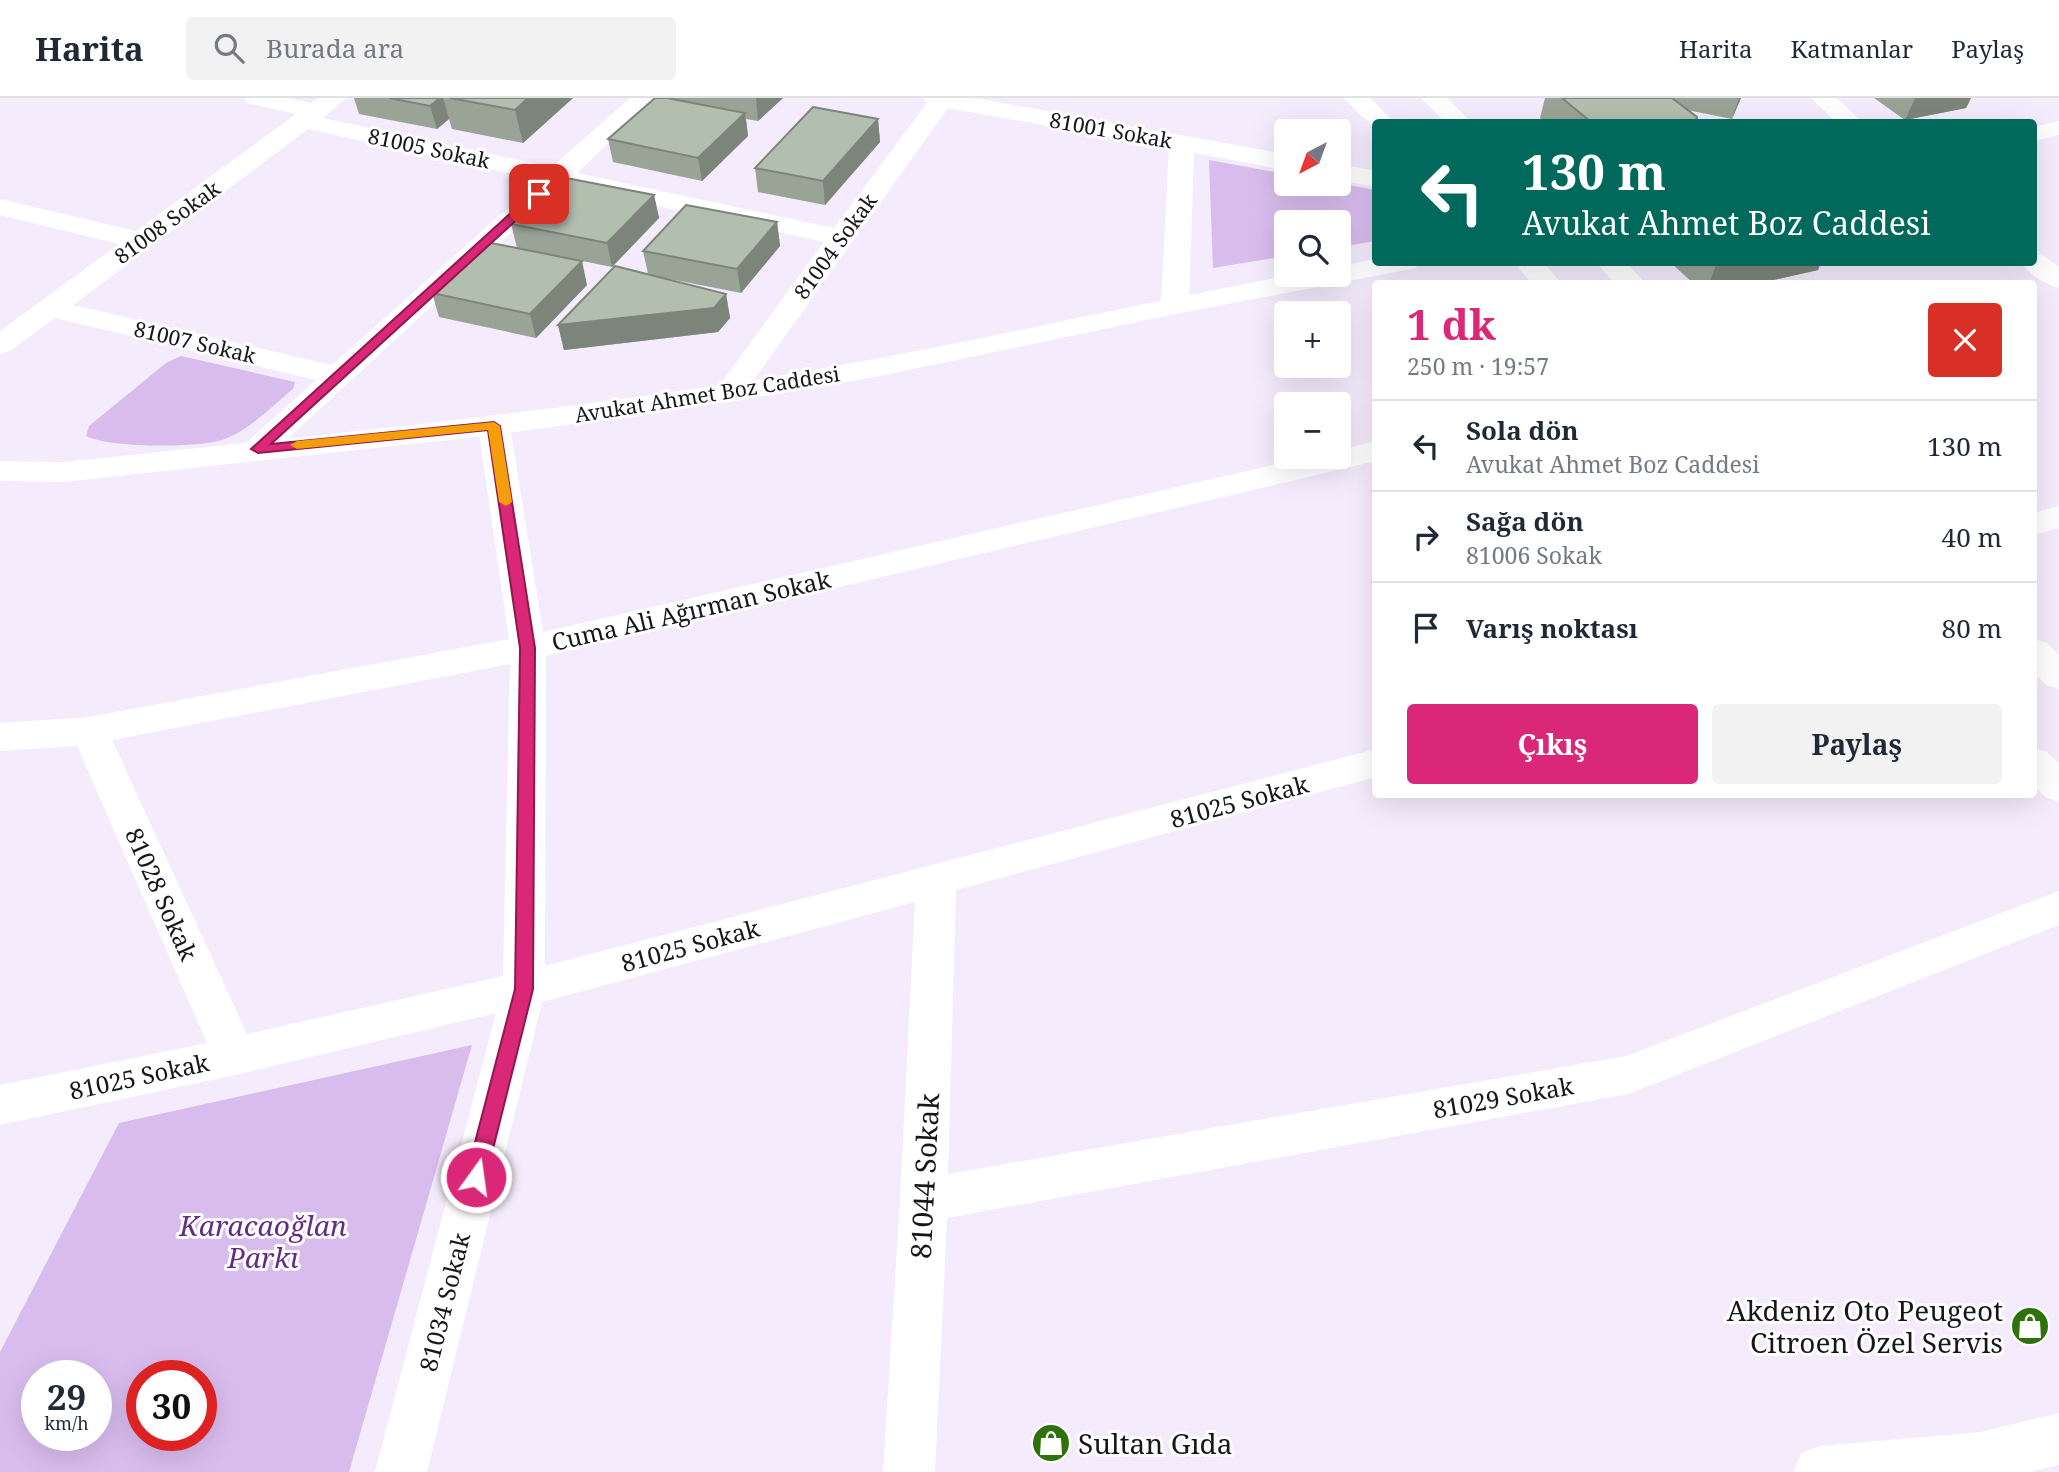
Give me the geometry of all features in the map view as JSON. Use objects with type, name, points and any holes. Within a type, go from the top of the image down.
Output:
[{"type":"street","name":"81005 Sokak","points":[[256,98],[318,110],[559,176],[841,238]]},
{"type":"street","points":[[258,449],[644,98]]},
{"type":"street","points":[[1356,98],[1379,119]]},
{"type":"street","points":[[1433,98],[1456,119]]},
{"type":"street","points":[[1823,98],[1847,119]]},
{"type":"street","name":"81001 Sokak","points":[[938,99],[1274,160]]},
{"type":"street","name":"81004 Sokak","points":[[729,393],[938,99]]},
{"type":"street","name":"81008 Sokak","points":[[0,345],[318,110]]},
{"type":"street","points":[[2037,133],[2059,128]]},
{"type":"street","points":[[1175,305],[1182,143]]},
{"type":"street","points":[[1351,174],[1372,178]]},
{"type":"street","points":[[0,207],[142,241]]},
{"type":"street","points":[[2037,264],[2059,280]]},
{"type":"street","name":"Avukat Ahmet Boz Caddesi","points":[[0,471],[63,472],[258,449],[494,426],[729,393],[875,368],[1175,305],[1385,266]]},
{"type":"street","points":[[1531,266],[1544,280]]},
{"type":"street","points":[[1613,266],[1628,280]]},
{"type":"street","name":"81007 Sokak","points":[[50,308],[339,376]]},
{"type":"street","name":"81034 Sokak","points":[[401,1472],[524,989],[528,648],[494,426]]},
{"type":"street","name":"Cuma Ali Ağırman Sokak","points":[[0,737],[89,731],[528,648],[1372,452]]},
{"type":"street","points":[[2037,523],[2059,517]]},
{"type":"street","points":[[2037,655],[2059,676]]},
{"type":"street","name":"81028 Sokak","points":[[89,731],[235,1056]]},
{"type":"street","name":"81025 Sokak","points":[[0,1105],[235,1056],[524,989],[1372,764]]},
{"type":"street","points":[[2037,765],[2059,787]]},
{"type":"street","name":"81044 Sokak","points":[[909,1472],[924,1200],[936,880]]},
{"type":"street","name":"81029 Sokak","points":[[924,1200],[1628,1074],[2059,908]]},
{"type":"street","points":[[1820,1472],[1985,1465],[2059,1439]]},
{"type":"green space","points":[[1209,160],[1274,172],[1274,196],[1351,196],[1351,185],[1372,189],[1372,242],[1351,245],[1351,210],[1274,210],[1274,258],[1213,268]]},
{"type":"green space","points":[[181,356],[295,382],[293,389],[259,418],[222,440],[153,446],[114,443],[86,436],[89,426],[166,363]]},
{"type":"green space","name":"Karacaoğlan Parkı","points":[[472,1045],[349,1472],[0,1472],[0,1352],[119,1123]]},
{"type":"building","points":[[389,98],[440,98],[430,106]]},
{"type":"building","points":[[450,98],[528,98],[515,110]]},
{"type":"building","points":[[655,98],[745,113],[698,158],[608,139]]},
{"type":"building","points":[[1562,98],[1672,98],[1697,117],[1697,119],[1587,119]]},
{"type":"building","points":[[813,107],[878,119],[823,181],[755,168]]},
{"type":"building","points":[[561,177],[654,195],[607,243],[511,224]]},
{"type":"building","points":[[686,205],[777,222],[737,269],[643,251]]},
{"type":"building","points":[[486,242],[582,261],[530,314],[432,293]]},
{"type":"building","points":[[615,266],[726,294],[714,308],[558,325]]},
{"type":"slow traffic","points":[[297,445],[494,426],[506,502]]},
{"type":"place","name":"Akdeniz Oto Peugeot Citroen Özel Servis","points":[[2030,1326]]},
{"type":"place","name":"Sultan Gıda","points":[[1051,1443]]},
{"type":"route","points":[[476,1177],[524,989],[528,648],[494,426],[258,449],[539,194]]}]
